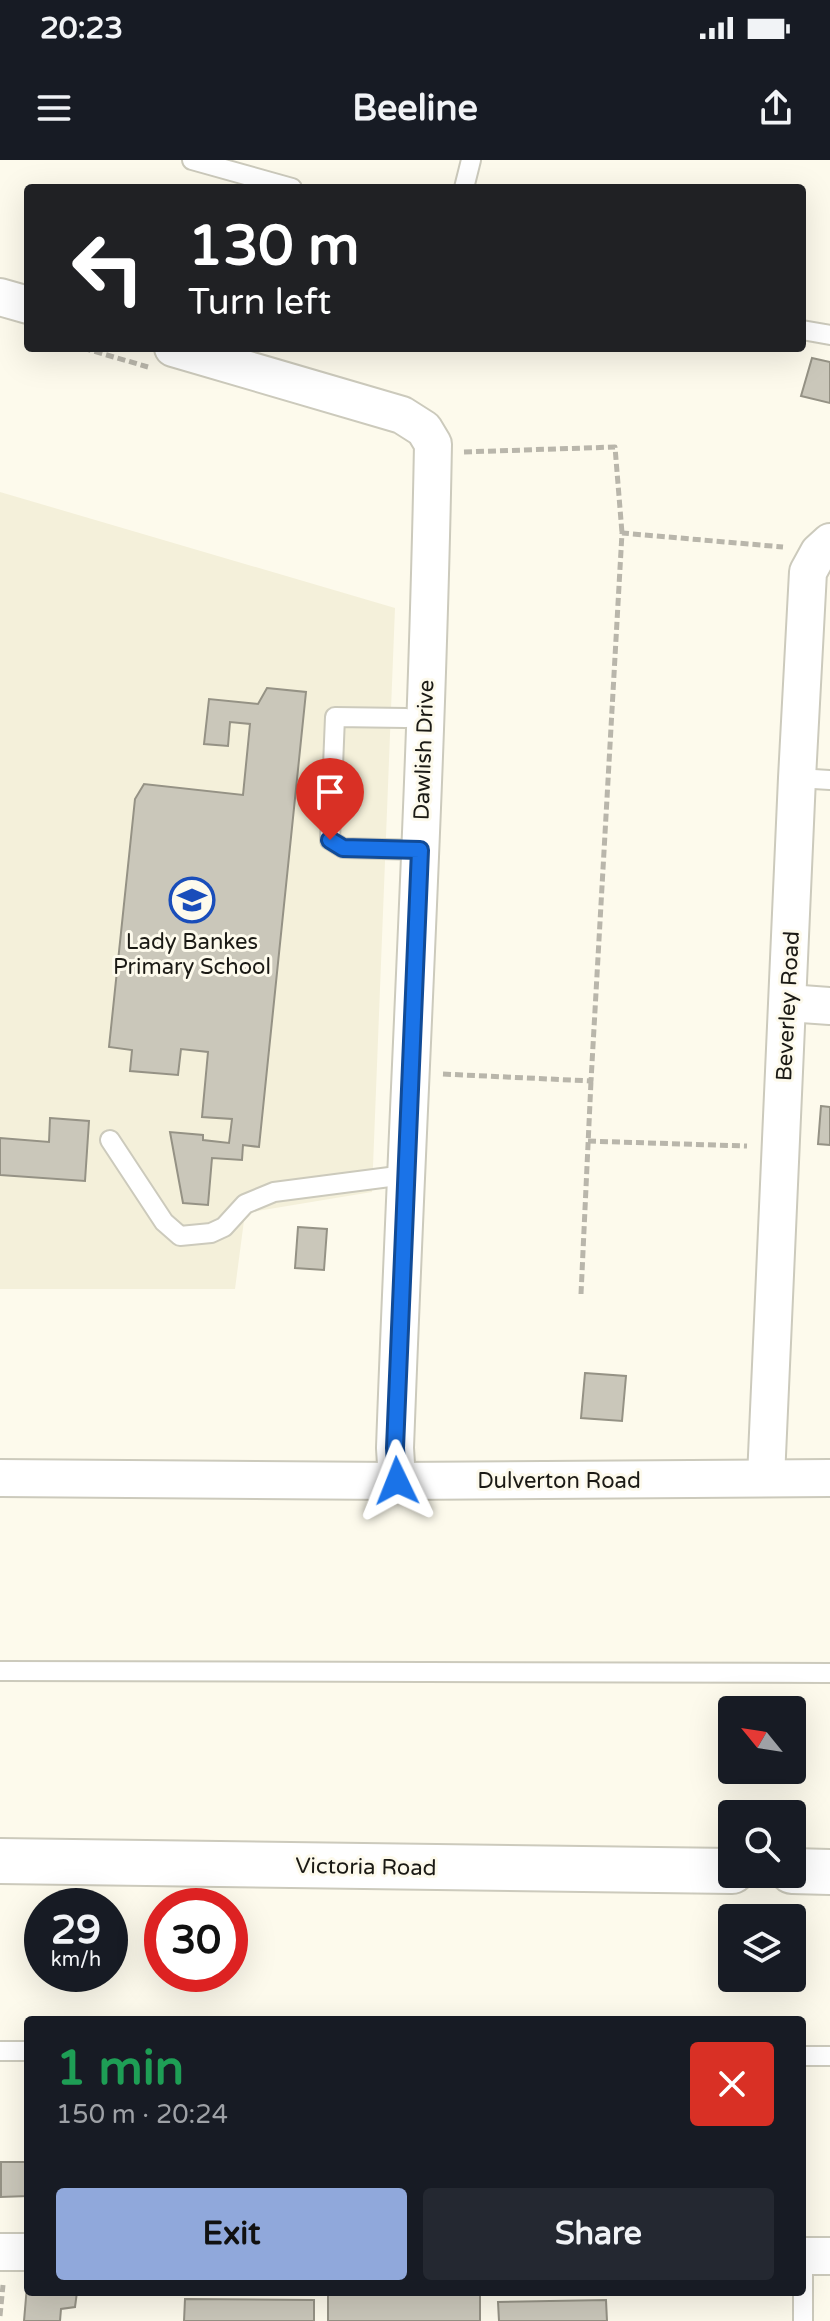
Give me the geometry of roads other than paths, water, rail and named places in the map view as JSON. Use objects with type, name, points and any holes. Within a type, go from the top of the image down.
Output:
[{"type":"street","points":[[0,297],[24,304]]},
{"type":"street","name":"Dawlish Drive","points":[[187,352],[402,415],[424,429],[433,444],[395,1448],[397,1481]]},
{"type":"street","name":"Beverley Road","points":[[766,1478],[788,1003],[813,779],[808,572],[819,552],[830,542]]},
{"type":"street","points":[[788,1003],[830,1006]]},
{"type":"street","name":"Dulverton Road","points":[[0,1478],[397,1481],[830,1478]]},
{"type":"street","name":"Victoria Road","points":[[0,1861],[718,1871]]},
{"type":"street","points":[[806,1871],[830,1872]]},
{"type":"lane","points":[[192,160],[278,184]]},
{"type":"lane","points":[[465,184],[471,160]]},
{"type":"lane","points":[[806,331],[830,335]]},
{"type":"lane","points":[[406,718],[335,717],[330,840],[343,848],[420,850]]},
{"type":"lane","points":[[110,1140],[164,1222],[180,1236],[211,1233],[224,1227],[245,1204],[274,1192],[405,1175]]},
{"type":"lane","points":[[0,1671],[830,1673]]},
{"type":"lane","points":[[0,2051],[24,2051]]},
{"type":"lane","points":[[806,2056],[830,2056]]},
{"type":"lane","points":[[803,2321],[812,2256]]},
{"type":"place","name":"Lady Bankes Primary School","points":[[192,900]]}]
